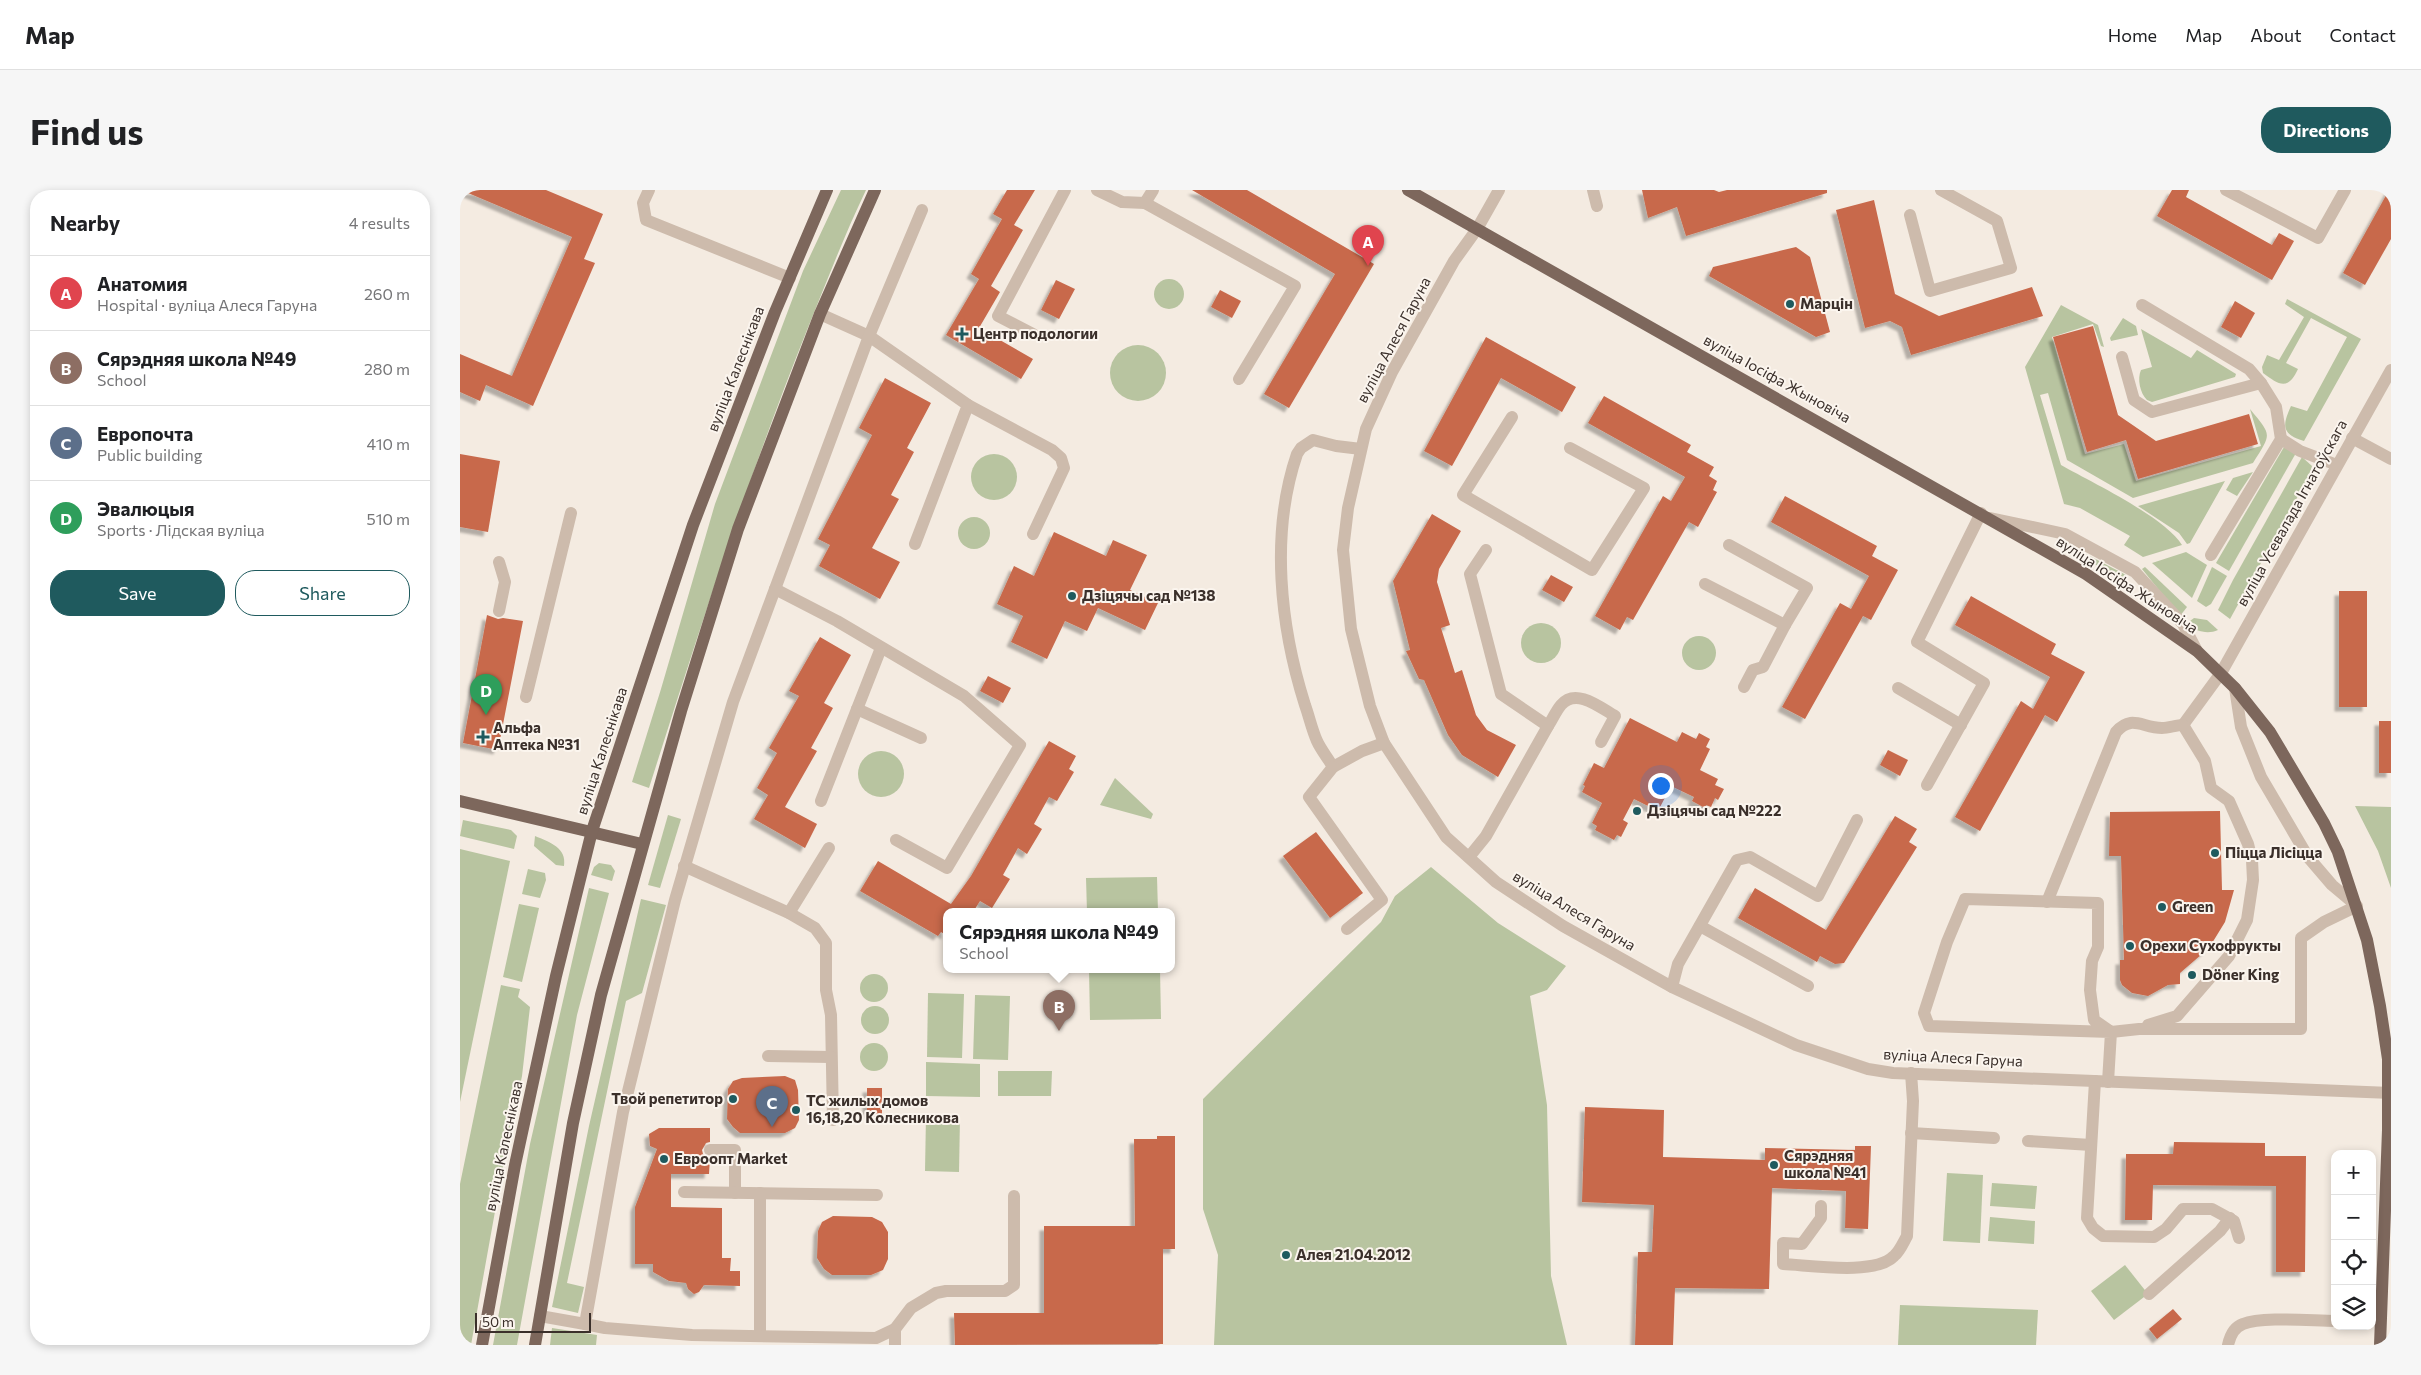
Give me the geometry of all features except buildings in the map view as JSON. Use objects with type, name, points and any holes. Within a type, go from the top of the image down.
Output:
[{"type":"main road","name":"вуліца Калеснікава","points":[[482,1345],[516,1165],[558,967],[592,832],[693,525],[790,278],[827,190]]},
{"type":"main road","points":[[535,1345],[573,1123],[601,995],[642,844],[738,529],[820,314],[875,190]]},
{"type":"main road","name":"вуліца Іосіфа Жыновіча","points":[[1408,190],[2086,574],[2197,651],[2236,688],[2270,732],[2324,823],[2338,852],[2357,906],[2380,1006],[2388,1059],[2390,1093],[2377,1322],[2381,1345]]},
{"type":"main road","points":[[460,800],[642,844]]},
{"type":"street","points":[[649,190],[643,203],[646,220],[790,278]]},
{"type":"street","points":[[1033,334],[998,316],[1065,190]]},
{"type":"street","points":[[1097,190],[1122,202],[1144,203],[1295,286],[1239,379]]},
{"type":"street","points":[[1144,203],[1153,190]]},
{"type":"street","name":"вуліца Алеся Гаруна","points":[[1499,190],[1477,229],[1454,261],[1392,372],[1366,429],[1348,508],[1343,550],[1351,629],[1370,706],[1384,743],[1446,837],[1496,882],[1563,926],[1672,987],[1796,1045],[1868,1069],[1911,1073],[2390,1093]]},
{"type":"street","points":[[1593,190],[1597,206]]},
{"type":"street","points":[[1910,215],[1930,291],[2011,268],[1997,221],[1942,190]]},
{"type":"street","points":[[2226,190],[2318,238],[2345,190]]},
{"type":"street","points":[[585,1324],[623,1112],[684,866],[733,702],[869,336],[922,210]]},
{"type":"street","points":[[2142,305],[2249,370],[2261,383],[2276,407],[2281,438],[2211,555]]},
{"type":"street","points":[[820,314],[869,336],[968,405],[1052,450],[1061,458],[1064,468],[1033,534]]},
{"type":"street","points":[[2122,357],[2134,400],[2152,412],[2261,383]]},
{"type":"street","name":"вуліца Усевалада Ігнатоўскага","points":[[2183,724],[2222,673],[2391,370]]},
{"type":"street","points":[[915,544],[968,405]]},
{"type":"street","points":[[1512,417],[1464,495],[1592,570],[1644,488],[1570,448]]},
{"type":"street","points":[[2281,438],[2300,451],[2337,465]]},
{"type":"street","points":[[2352,438],[2391,459]]},
{"type":"street","points":[[1333,766],[1317,740],[1290,648],[1283,599],[1284,521],[1295,461],[1302,448],[1313,440],[1361,449]]},
{"type":"street","points":[[526,698],[571,513]]},
{"type":"street","points":[[1927,784],[1984,683],[1917,642],[1986,516],[2065,534],[2135,572],[2182,624],[2197,651]]},
{"type":"street","points":[[1729,545],[1807,588],[1784,624],[1763,666],[1753,670],[1744,687]]},
{"type":"street","points":[[1486,550],[1470,574],[1501,694],[1548,726]]},
{"type":"street","points":[[499,562],[504,582],[499,611]]},
{"type":"street","points":[[1704,584],[1784,624]]},
{"type":"street","points":[[775,589],[836,621],[964,696],[1020,745],[947,868],[896,840]]},
{"type":"street","points":[[821,801],[880,648]]},
{"type":"street","points":[[1898,688],[1961,725]]},
{"type":"street","points":[[2111,1032],[2094,1020],[2090,990],[2092,960],[2098,947],[2098,903],[1965,900],[1947,942],[1924,1013],[1929,1026],[2111,1032],[2139,1029],[2301,1029],[2301,938],[2324,922],[2357,906],[2332,885],[2308,858],[2261,777],[2241,727],[2236,688]]},
{"type":"street","points":[[1469,857],[1486,836],[1562,704],[1572,698],[1583,698],[1615,716],[1601,742]]},
{"type":"street","points":[[857,708],[920,738]]},
{"type":"street","points":[[2047,902],[2116,732],[2125,723],[2135,722],[2161,728],[2183,724],[2205,761],[2211,788],[2229,801],[2243,828],[2252,860],[2251,900],[2247,920],[2240,937],[2229,956],[2212,976],[2191,997],[2177,1016],[2139,1029]]},
{"type":"street","points":[[1346,929],[1382,900],[1309,798],[1333,766],[1362,751],[1384,743]]},
{"type":"street","points":[[1672,987],[1678,964],[1737,860],[1750,857],[1818,896],[1857,820]]},
{"type":"street","points":[[789,913],[829,848]]},
{"type":"street","points":[[684,866],[789,913],[815,928],[826,943],[826,990],[831,1015],[833,1120]]},
{"type":"street","points":[[1700,926],[1808,986]]},
{"type":"street","points":[[2108,1082],[2111,1032]]},
{"type":"street","points":[[768,1056],[831,1057]]},
{"type":"street","points":[[1821,1206],[1821,1218],[1802,1244],[1784,1243],[1783,1264],[1870,1267],[1886,1262],[1894,1257],[1907,1236],[1913,1102],[1911,1073]]},
{"type":"street","points":[[2095,1081],[2088,1218],[2092,1228],[2103,1236],[2154,1237],[2166,1229],[2183,1209],[2212,1210],[2234,1220],[2239,1238]]},
{"type":"street","points":[[1911,1133],[1994,1138]]},
{"type":"street","points":[[2028,1141],[2091,1145]]},
{"type":"street","points":[[710,1150],[735,1150],[735,1194]]},
{"type":"street","points":[[684,1192],[877,1195]]},
{"type":"street","points":[[760,1193],[760,1336]]},
{"type":"street","points":[[540,1316],[605,1328],[682,1334],[760,1336],[774,1341],[876,1338],[895,1329],[911,1308],[936,1294],[946,1291],[1005,1291],[1011,1289],[1014,1285],[1014,1196]]},
{"type":"street","points":[[2149,1294],[2220,1231],[2230,1218]]},
{"type":"street","points":[[2228,1345],[2234,1330],[2243,1324],[2262,1321],[2331,1322]]},
{"type":"street","points":[[895,1329],[896,1345]]},
{"type":"green space","points":[[841,190],[866,190],[828,277],[764,443],[705,615],[649,788],[632,782],[715,504],[803,271]]},
{"type":"green space","points":[[1169,279],[1175,280],[1183,288],[1183,300],[1175,308],[1169,309],[1163,308],[1155,300],[1154,294],[1155,288],[1163,280]]},
{"type":"green space","points":[[2287,299],[2361,339],[2304,441],[2287,432],[2285,423],[2288,412],[2291,406],[2307,411],[2347,337],[2311,318],[2286,363],[2298,369],[2294,376],[2291,381],[2283,384],[2274,381],[2263,373],[2262,367],[2267,355],[2279,360],[2304,317],[2285,304]]},
{"type":"green space","points":[[2061,305],[2098,325],[2104,347],[2101,346],[2093,324],[2052,337],[2085,454],[2124,444],[2136,481],[2261,446],[2250,409],[2266,430],[2267,435],[2264,446],[2253,463],[2133,498],[2067,460],[2048,393],[2040,395],[2061,465],[2144,512],[2173,534],[2182,545],[2143,557],[2124,545],[2130,536],[2080,508],[2064,504],[2025,367]]},
{"type":"green space","points":[[2123,318],[2136,326],[2138,335],[2111,341],[2110,338]]},
{"type":"green space","points":[[2141,329],[2191,358],[2197,350],[2236,374],[2235,377],[2152,402],[2147,400],[2141,390],[2140,374],[2141,370],[2152,367]]},
{"type":"green space","points":[[1138,345],[1149,347],[1158,353],[1164,362],[1166,373],[1164,384],[1158,393],[1149,399],[1138,401],[1127,399],[1118,393],[1112,384],[1110,373],[1112,362],[1118,353],[1127,347]]},
{"type":"green space","points":[[2284,447],[2296,453],[2229,571],[2216,563]]},
{"type":"green space","points":[[989,454],[999,454],[1013,464],[1017,477],[1013,490],[1007,496],[999,500],[989,500],[975,490],[971,482],[971,472],[981,458]]},
{"type":"green space","points":[[2302,457],[2312,466],[2309,476],[2230,619],[2218,610]]},
{"type":"green space","points":[[2253,472],[2237,496],[2226,490],[2233,478]]},
{"type":"green space","points":[[2225,481],[2190,543],[2187,544],[2179,533],[2138,506]]},
{"type":"green space","points":[[974,517],[986,521],[990,533],[986,545],[974,549],[962,545],[958,533],[962,521]]},
{"type":"green space","points":[[2063,542],[2126,575],[2127,582],[2060,545]]},
{"type":"green space","points":[[2186,552],[2207,565],[2192,598],[2152,563]]},
{"type":"green space","points":[[2145,567],[2187,607],[2180,616],[2142,569]]},
{"type":"green space","points":[[2212,567],[2227,576],[2211,604],[2206,607],[2197,601]]},
{"type":"green space","points":[[2194,618],[2207,620],[2218,630],[2202,632],[2186,624]]},
{"type":"green space","points":[[1537,623],[1545,623],[1552,626],[1558,632],[1561,643],[1558,654],[1552,660],[1545,663],[1537,663],[1530,660],[1524,654],[1521,647],[1521,639],[1524,632],[1530,626]]},
{"type":"green space","points":[[1699,636],[1706,637],[1711,641],[1715,646],[1715,660],[1711,665],[1706,669],[1699,670],[1692,669],[1687,665],[1683,660],[1682,653],[1683,646],[1687,641],[1692,637]]},
{"type":"green space","points":[[877,751],[885,751],[894,755],[900,761],[904,774],[900,787],[894,793],[885,797],[877,797],[868,793],[862,787],[858,778],[858,770],[862,761],[868,755]]},
{"type":"green space","points":[[1115,778],[1153,814],[1151,819],[1100,805]]},
{"type":"green space","points":[[2355,806],[2391,807],[2391,888],[2378,851]]},
{"type":"green space","points":[[668,815],[681,819],[660,888],[648,885]]},
{"type":"green space","points":[[463,820],[511,830],[517,836],[514,849],[460,836]]},
{"type":"green space","points":[[535,836],[552,843],[560,850],[563,855],[564,866],[556,865],[534,846]]},
{"type":"green space","points":[[460,849],[510,861],[460,1102]]},
{"type":"green space","points":[[599,863],[611,865],[615,871],[612,881],[591,875],[594,867]]},
{"type":"green space","points":[[1431,867],[1498,923],[1566,966],[1547,990],[1530,996],[1547,1105],[1551,1276],[1567,1345],[1214,1345],[1218,1255],[1203,1209],[1203,1099],[1381,922],[1395,896]]},
{"type":"green space","points":[[528,869],[545,873],[546,880],[540,898],[522,894]]},
{"type":"green space","points":[[1157,877],[1158,908],[1087,908],[1086,878]]},
{"type":"green space","points":[[589,888],[609,893],[577,1015],[517,1345],[493,1345],[530,1144]]},
{"type":"green space","points":[[641,899],[666,905],[642,993],[626,1001],[567,1283],[584,1287],[578,1313],[552,1307],[589,1126]]},
{"type":"green space","points":[[519,904],[539,908],[522,982],[503,977]]},
{"type":"green space","points":[[1089,973],[1160,973],[1161,1019],[1090,1020]]},
{"type":"green space","points":[[874,974],[884,978],[888,988],[884,998],[874,1002],[864,998],[860,988],[864,978]]},
{"type":"green space","points":[[501,985],[520,989],[518,997],[530,1007],[522,1076],[503,1167],[471,1345],[460,1345],[460,1184]]},
{"type":"green space","points":[[928,993],[964,994],[962,1058],[927,1057]]},
{"type":"green space","points":[[975,995],[1010,996],[1008,1060],[973,1059]]},
{"type":"green space","points":[[875,1006],[885,1010],[889,1020],[885,1030],[875,1034],[865,1030],[861,1020],[865,1010]]},
{"type":"green space","points":[[874,1043],[884,1047],[888,1057],[884,1067],[874,1071],[864,1067],[860,1057],[864,1047]]},
{"type":"green space","points":[[926,1062],[980,1064],[980,1097],[926,1096]]},
{"type":"green space","points":[[998,1071],[1052,1071],[1051,1096],[998,1096]]},
{"type":"green space","points":[[926,1116],[960,1117],[959,1172],[925,1171]]},
{"type":"green space","points":[[1947,1173],[1983,1175],[1980,1243],[1943,1241]]},
{"type":"green space","points":[[1992,1183],[2037,1186],[2035,1209],[1990,1206]]},
{"type":"green space","points":[[1990,1217],[2035,1221],[2034,1244],[1988,1241]]},
{"type":"green space","points":[[2125,1265],[2148,1294],[2114,1320],[2091,1291]]},
{"type":"green space","points":[[1900,1305],[2038,1310],[2036,1345],[1898,1345]]},
{"type":"green space","points":[[552,1328],[597,1335],[596,1345],[550,1345]]},
{"type":"place","name":"Анатомия","points":[[1368,266]]},
{"type":"place","name":"Марцін","points":[[1790,304]]},
{"type":"place","name":"Центр подологии","points":[[962,334]]},
{"type":"place","name":"Дзіцячы сад №138","points":[[1072,596]]},
{"type":"place","name":"Эвалюцыя","points":[[486,715]]},
{"type":"place","name":"Альфа Аптека №31","points":[[483,737]]},
{"type":"place","name":"Дзіцячы сад №222","points":[[1637,811]]},
{"type":"place","name":"Піцца Лісіцца","points":[[2215,853]]},
{"type":"place","name":"Green","points":[[2162,907]]},
{"type":"place","name":"Орехи Сухофрукты","points":[[2130,946]]},
{"type":"place","name":"Döner King","points":[[2192,975]]},
{"type":"place","name":"Сярэдняя школа №49","points":[[1059,1031]]},
{"type":"place","name":"Твой репетитор","points":[[733,1099]]},
{"type":"place","name":"ТС жилых домов 16,18,20 Колесникова","points":[[796,1110]]},
{"type":"place","name":"Европочта","points":[[772,1127]]},
{"type":"place","name":"Евроопт Market","points":[[664,1159]]},
{"type":"place","name":"Сярэдняя школа №41","points":[[1774,1165]]},
{"type":"place","name":"Алея 21.04.2012","points":[[1286,1255]]}]
